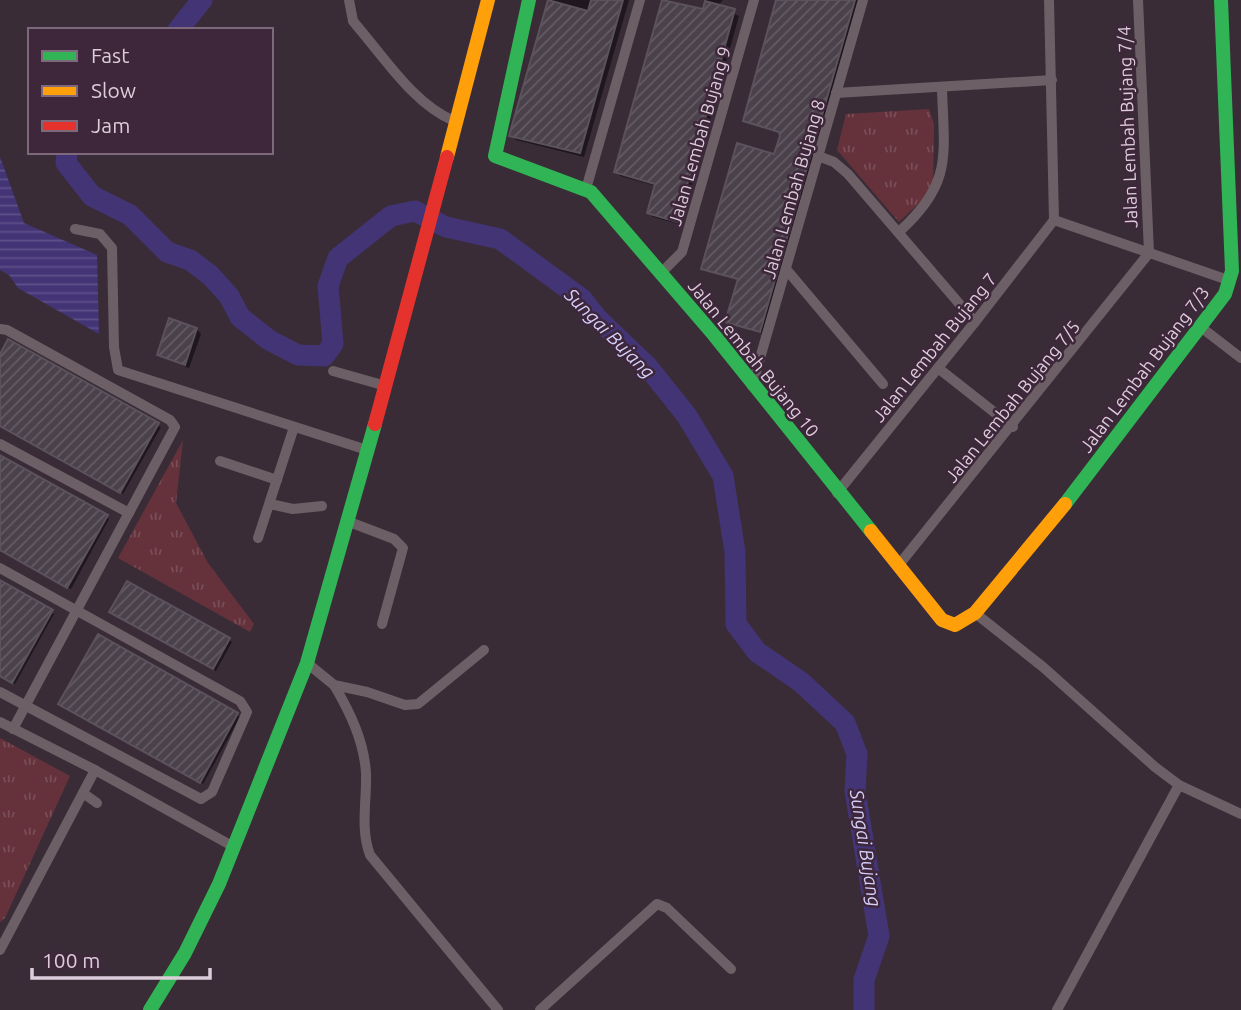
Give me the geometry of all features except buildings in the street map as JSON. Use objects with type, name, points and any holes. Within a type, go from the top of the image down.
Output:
[{"type":"street","points":[[349,0],[353,21],[362,33],[422,99],[437,112],[454,121]]},
{"type":"street","points":[[150,1010],[185,953],[234,847],[307,663],[386,386],[422,241],[488,0]]},
{"type":"street","name":"Jalan Lembah Bujang 10","points":[[529,0],[495,156],[586,189],[661,273],[942,620],[955,625]]},
{"type":"street","points":[[586,189],[640,0]]},
{"type":"street","name":"Jalan Lembah Bujang 9","points":[[661,273],[682,251],[754,0]]},
{"type":"street","name":"Jalan Lembah Bujang 8","points":[[752,386],[863,0]]},
{"type":"street","points":[[1049,0],[1054,220],[1231,281]]},
{"type":"street","name":"Jalan Lembah Bujang 7/4","points":[[1138,0],[1149,253]]},
{"type":"street","name":"Jalan Lembah Bujang 7/3","points":[[955,625],[975,613],[1202,328],[1231,281],[1236,245],[1221,0]]},
{"type":"street","points":[[836,93],[942,89],[1052,80]]},
{"type":"street","points":[[900,231],[923,210],[937,189],[942,172],[942,89]]},
{"type":"street","points":[[818,156],[841,166],[900,231],[975,322]]},
{"type":"street","name":"Jalan Lembah Bujang 7","points":[[837,493],[1054,220]]},
{"type":"street","points":[[75,229],[100,234],[112,248],[114,347],[118,370],[367,450]]},
{"type":"street","name":"Jalan Lembah Bujang 7/5","points":[[898,566],[1013,427],[1149,253]]},
{"type":"street","points":[[786,269],[883,384]]},
{"type":"street","points":[[1202,328],[1241,358]]},
{"type":"street","points":[[0,329],[7,330],[174,423],[174,430],[13,729]]},
{"type":"street","points":[[938,368],[1013,427]]},
{"type":"street","points":[[333,371],[386,386]]},
{"type":"street","points":[[258,538],[295,427]]},
{"type":"street","points":[[0,444],[129,513]]},
{"type":"street","points":[[220,461],[277,480]]},
{"type":"street","points":[[270,503],[293,509],[322,506]]},
{"type":"street","points":[[347,521],[394,539],[403,548],[382,624]]},
{"type":"street","points":[[0,568],[246,707],[246,715],[212,792],[206,798],[196,799],[0,692]]},
{"type":"street","points":[[975,613],[1043,667],[1155,767],[1180,785],[1241,814]]},
{"type":"street","points":[[334,685],[413,705],[484,650]]},
{"type":"street","points":[[307,663],[334,685],[346,705],[363,751],[366,771],[365,842],[370,855],[498,1010]]},
{"type":"street","points":[[0,722],[95,769],[234,847]]},
{"type":"street","points":[[0,948],[95,769]]},
{"type":"street","points":[[1056,1010],[1180,785]]},
{"type":"street","points":[[83,793],[97,803]]},
{"type":"street","points":[[540,1010],[657,904],[667,908],[731,969]]},
{"type":"green space","points":[[929,109],[934,124],[933,190],[899,222],[837,150],[846,114]]},
{"type":"green space","points":[[183,440],[176,503],[208,563],[254,624],[250,632],[118,558]]},
{"type":"green space","points":[[0,738],[70,776],[5,918],[0,922]]},
{"type":"shaded area","points":[[0,157],[24,223],[97,255],[99,334],[18,288],[9,275],[0,270]]},
{"type":"waterway","name":"Sungai Bujang","points":[[180,28],[202,0]]},
{"type":"waterway","name":"Sungai Bujang","points":[[67,154],[66,163],[92,196],[130,215],[167,252],[190,260],[210,275],[229,296],[240,317],[269,340],[298,355],[324,356],[333,344],[328,286],[338,258],[391,216],[415,211],[446,227],[500,239],[582,299],[597,318],[648,367],[687,416],[723,476],[735,552],[736,624],[757,652],[801,682],[845,723],[857,754],[855,791],[879,936],[864,980],[864,1010]]},
{"type":"traffic: fast","points":[[529,0],[495,156],[591,192],[714,335],[871,531]]},
{"type":"traffic: fast","points":[[1065,504],[1225,294],[1232,271],[1221,0]]},
{"type":"traffic: fast","points":[[150,1010],[185,953],[219,884],[307,663],[375,424]]},
{"type":"traffic: slow","points":[[447,157],[488,0]]},
{"type":"traffic: slow","points":[[871,531],[942,620],[955,625],[975,613],[1065,504]]},
{"type":"traffic: jam","points":[[375,424],[447,157]]}]
